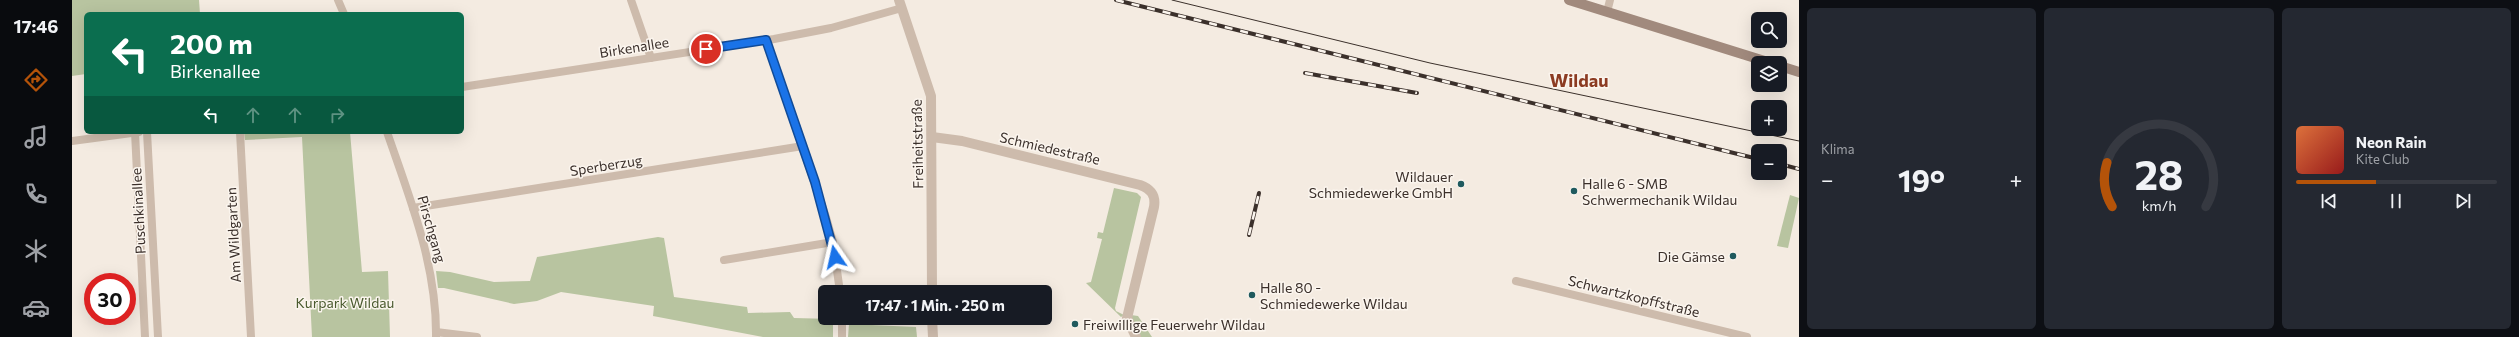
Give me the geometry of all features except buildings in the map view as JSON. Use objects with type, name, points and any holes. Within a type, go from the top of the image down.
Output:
[{"type":"main road","points":[[1569,0],[1751,57]]},
{"type":"main road","points":[[1787,68],[1799,72]]},
{"type":"street","points":[[338,0],[343,12]]},
{"type":"street","points":[[631,0],[643,30],[650,58]]},
{"type":"street","points":[[1607,12],[1610,0]]},
{"type":"street","name":"Birkenallee","points":[[464,87],[766,40],[831,28],[900,4]]},
{"type":"street","name":"Freiheitstraße","points":[[900,4],[928,82],[931,96],[932,285]]},
{"type":"street","points":[[766,40],[803,146],[833,242],[839,285]]},
{"type":"street","points":[[72,141],[121,134]]},
{"type":"street","name":"Puschkinallee","points":[[135,134],[145,337]]},
{"type":"street","name":"Puschkinallee","points":[[147,134],[158,337]]},
{"type":"street","name":"Am Wildgarten","points":[[240,134],[251,337]]},
{"type":"street","name":"Pirschgang","points":[[388,134],[414,208],[434,286],[436,335]]},
{"type":"street","name":"Schmiedestraße","points":[[932,137],[962,141],[1140,185],[1149,190],[1155,200],[1127,318],[1136,337]]},
{"type":"street","name":"Sperberzug","points":[[414,208],[803,146]]},
{"type":"street","points":[[724,260],[833,242]]},
{"type":"street","name":"Schwartzkopffstraße","points":[[1516,281],[1747,337]]},
{"type":"street","points":[[842,325],[842,337]]},
{"type":"street","points":[[932,325],[932,337]]},
{"type":"street","points":[[436,335],[477,337]]},
{"type":"green space","points":[[72,0],[199,0],[200,12],[84,12],[84,74],[72,76]]},
{"type":"green space","name":"Kurpark Wildau","points":[[244,134],[350,134],[362,272],[388,271],[390,337],[312,337],[302,137],[245,140]]},
{"type":"green space","points":[[1114,188],[1137,193],[1141,197],[1115,308],[1116,311],[1124,315],[1121,317],[1086,283],[1091,282],[1102,239],[1097,238],[1098,232],[1103,233]]},
{"type":"green space","points":[[1790,195],[1799,198],[1788,248],[1777,246]]},
{"type":"green space","points":[[658,237],[664,238],[674,297],[747,307],[748,313],[790,312],[794,318],[818,319],[818,325],[833,325],[833,337],[763,337],[653,316],[654,306],[561,292],[537,301],[514,304],[444,288],[438,288],[436,271],[450,272],[494,282],[530,281],[537,257]]},
{"type":"green space","points":[[1131,315],[1138,316],[1152,337],[1140,337],[1134,328]]},
{"type":"green space","points":[[849,325],[871,325],[916,327],[917,337],[848,337]]},
{"type":"tram line","points":[[1172,0],[1430,63],[1799,141]]},
{"type":"railway","points":[[1116,0],[1751,157]]},
{"type":"railway","points":[[1305,73],[1417,93]]},
{"type":"railway","points":[[1787,166],[1799,169]]},
{"type":"railway","points":[[1249,235],[1259,193]]},
{"type":"place","name":"Wildauer Schmiedewerke GmbH","points":[[1461,184]]},
{"type":"place","name":"Halle 6 - SMB Schwermechanik Wildau","points":[[1574,191]]},
{"type":"place","name":"Die Gämse","points":[[1733,256]]},
{"type":"place","name":"Halle 80 - Schmiedewerke Wildau","points":[[1252,295]]},
{"type":"place","name":"Freiwillige Feuerwehr Wildau","points":[[1075,324]]},
{"type":"district","name":"Wildau","points":[[1579,80]]},
{"type":"route","points":[[706,49],[766,40],[815,182],[833,242],[835,257]]}]
